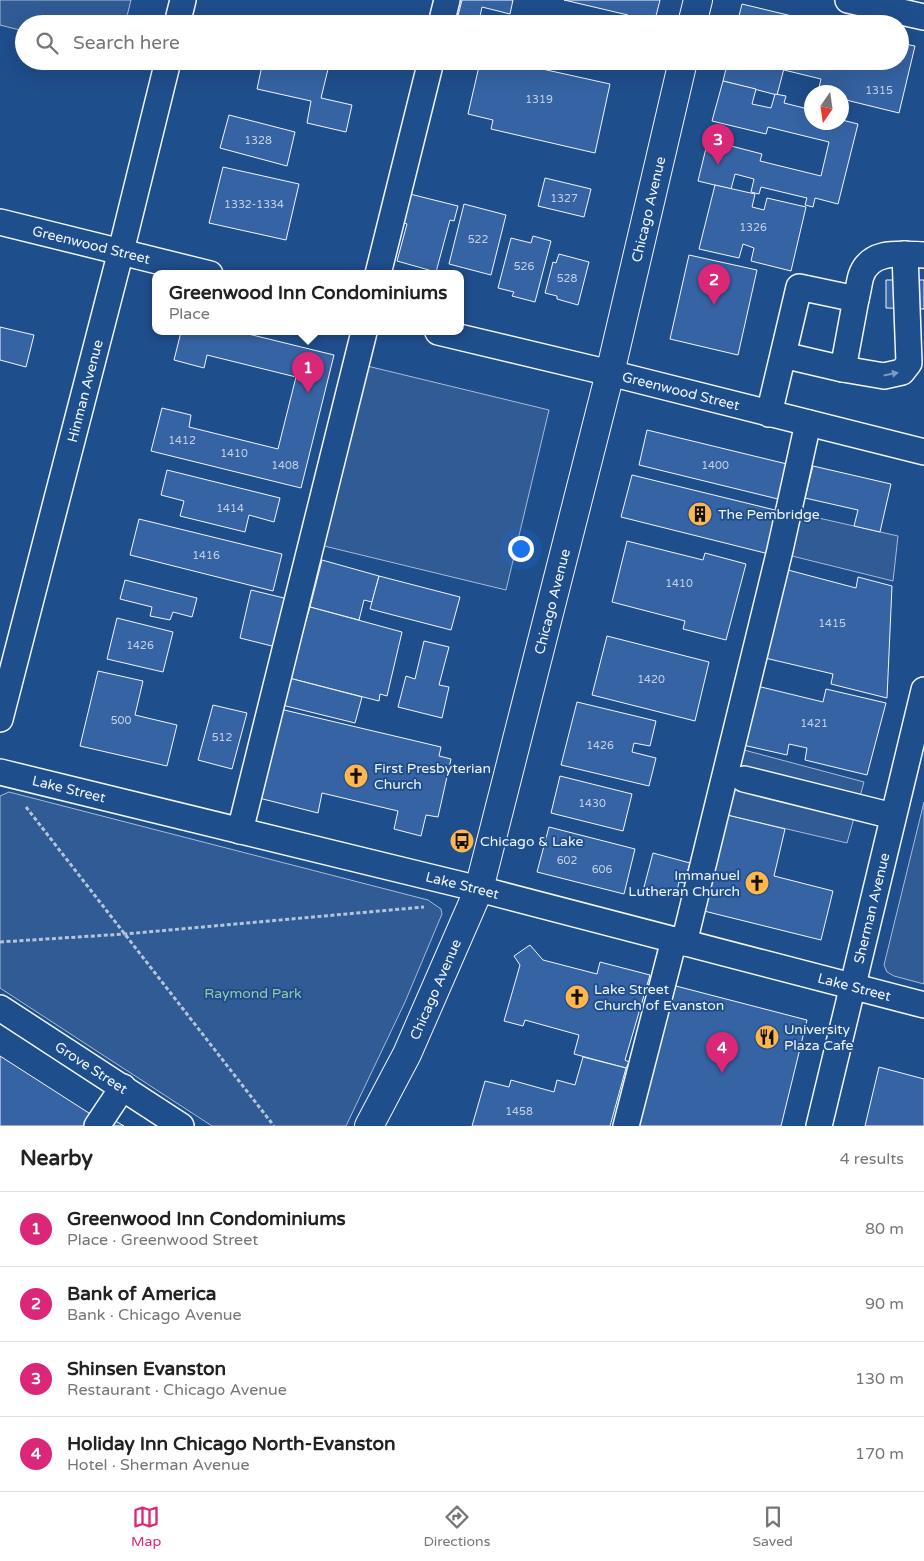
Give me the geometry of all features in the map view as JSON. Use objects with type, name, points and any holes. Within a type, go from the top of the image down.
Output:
[{"type":"main road","points":[[694,15],[698,0]]},
{"type":"main road","name":"Chicago Avenue","points":[[369,1126],[407,1054],[479,889],[610,373],[681,70]]},
{"type":"street","points":[[179,15],[183,0]]},
{"type":"street","points":[[443,15],[447,0]]},
{"type":"street","points":[[848,0],[924,17]]},
{"type":"street","name":"Hinman Avenue","points":[[0,719],[166,70]]},
{"type":"street","points":[[379,270],[430,70]]},
{"type":"street","name":"Greenwood Street","points":[[0,222],[195,270]]},
{"type":"street","points":[[783,355],[843,369],[884,376],[902,372],[909,363],[914,254],[878,256],[869,262],[861,274],[843,369]]},
{"type":"street","points":[[770,414],[799,287],[856,299]]},
{"type":"street","points":[[240,831],[363,335]]},
{"type":"street","name":"Greenwood Street","points":[[451,335],[924,452]]},
{"type":"street","points":[[626,1126],[679,941],[780,550],[808,423]]},
{"type":"street","name":"Sherman Avenue","points":[[819,1126],[924,690]]},
{"type":"street","name":"Lake Street","points":[[0,772],[479,889],[924,1005]]},
{"type":"street","points":[[744,779],[894,816]]},
{"type":"street","name":"Grove Street","points":[[0,1008],[182,1126]]},
{"type":"street","points":[[97,1126],[123,1087]]},
{"type":"path","points":[[26,808],[274,1126]]},
{"type":"path","points":[[0,942],[125,934],[424,907]]},
{"type":"shaded area","points":[[0,0],[131,0],[127,15],[15,15],[15,29],[0,25]]},
{"type":"shaded area","points":[[363,365],[549,410],[506,590],[320,545]]},
{"type":"shaded area","points":[[801,514],[898,536],[893,581],[792,556]]},
{"type":"shaded area","points":[[744,750],[864,782],[847,843],[727,815]]},
{"type":"shaded area","name":"Raymond Park","points":[[9,792],[428,900],[441,909],[442,914],[405,1002],[346,1126],[212,1126],[0,988],[0,796]]},
{"type":"shaded area","points":[[924,802],[924,984],[894,976],[887,972],[884,965]]},
{"type":"building","points":[[462,0],[513,0],[510,14],[482,7],[480,15],[458,15]]},
{"type":"building","points":[[564,0],[660,0],[656,15],[628,15]]},
{"type":"building","points":[[742,4],[788,15],[739,15]]},
{"type":"building","points":[[909,45],[915,46],[899,113],[849,101],[849,85],[820,85],[821,79],[784,70],[909,70]]},
{"type":"building","points":[[261,70],[328,70],[321,98],[352,105],[346,132],[307,123],[311,101],[257,89]]},
{"type":"building","points":[[478,70],[547,70],[610,84],[595,153],[491,129],[493,120],[468,114]]},
{"type":"building","points":[[726,70],[784,70],[777,95],[723,81]]},
{"type":"building","points":[[723,81],[756,89],[752,104],[771,108],[775,94],[786,96],[784,103],[804,108],[804,130],[849,130],[849,122],[858,124],[838,204],[815,198],[813,207],[805,205],[807,198],[761,187],[759,194],[751,192],[754,179],[735,174],[731,189],[698,181],[708,140],[762,154],[760,161],[821,176],[829,142],[768,127],[766,134],[712,121]]},
{"type":"building","points":[[229,115],[295,132],[287,166],[220,148]]},
{"type":"building","points":[[223,167],[299,184],[286,240],[209,223]]},
{"type":"building","points":[[545,178],[591,189],[584,217],[538,206]]},
{"type":"building","points":[[715,185],[755,194],[752,207],[764,210],[767,198],[806,207],[791,271],[751,261],[754,248],[743,244],[739,258],[699,249]]},
{"type":"building","points":[[410,194],[458,206],[454,221],[450,220],[437,270],[429,270],[397,261],[407,224],[402,222]]},
{"type":"building","points":[[464,204],[506,215],[491,275],[449,264]]},
{"type":"building","points":[[533,236],[551,241],[535,302],[512,296],[514,292],[498,288],[511,238],[531,243]]},
{"type":"building","points":[[559,254],[589,262],[578,305],[557,299],[557,296],[545,293],[553,262],[556,263]]},
{"type":"building","points":[[689,255],[757,270],[738,355],[670,339]]},
{"type":"building","points":[[886,280],[924,280],[924,309],[886,308]]},
{"type":"building","points":[[0,327],[34,335],[26,367],[0,360]]},
{"type":"building","points":[[180,335],[252,335],[334,355],[301,488],[151,451],[162,408],[191,415],[189,427],[278,449],[296,377],[207,355],[204,368],[174,360]]},
{"type":"building","points":[[647,430],[791,465],[782,500],[639,465]]},
{"type":"building","points":[[813,466],[891,484],[880,532],[854,526],[858,510],[805,498]]},
{"type":"building","points":[[167,470],[280,498],[274,522],[249,515],[245,532],[180,516],[184,501],[161,495]]},
{"type":"building","name":"The Pembridge","points":[[632,475],[779,511],[769,554],[621,517]]},
{"type":"building","points":[[139,519],[282,554],[273,591],[130,555]]},
{"type":"building","points":[[627,541],[703,560],[705,553],[746,564],[726,640],[683,629],[685,621],[612,602]]},
{"type":"building","points":[[322,560],[379,576],[372,602],[364,600],[359,620],[310,607]]},
{"type":"building","points":[[788,570],[856,588],[858,577],[892,586],[887,698],[831,684],[833,674],[765,658]]},
{"type":"building","points":[[379,576],[460,597],[451,630],[370,609]]},
{"type":"building","points":[[125,580],[197,598],[192,617],[173,612],[170,620],[150,616],[152,607],[120,599]]},
{"type":"building","points":[[251,590],[288,599],[276,647],[240,638]]},
{"type":"building","points":[[310,607],[402,632],[387,696],[380,694],[379,701],[289,678]]},
{"type":"building","points":[[117,618],[173,632],[163,672],[107,659]]},
{"type":"building","points":[[607,636],[709,662],[695,721],[592,695]]},
{"type":"building","points":[[424,641],[449,647],[439,685],[449,687],[442,718],[398,707],[406,676],[415,679]]},
{"type":"building","points":[[98,671],[143,681],[135,715],[177,725],[167,766],[80,746]]},
{"type":"building","points":[[289,678],[362,697],[355,723],[282,705]]},
{"type":"building","points":[[757,686],[823,702],[826,689],[886,703],[867,775],[805,760],[807,748],[789,744],[787,755],[743,745]]},
{"type":"building","points":[[577,702],[656,721],[650,746],[634,743],[632,752],[656,758],[649,786],[561,765]]},
{"type":"building","points":[[213,705],[247,713],[232,769],[198,760]]},
{"type":"building","name":"First Presbyterian Church","points":[[280,709],[441,747],[439,756],[451,759],[438,817],[426,815],[421,836],[394,829],[398,811],[322,793],[318,813],[259,798]]},
{"type":"building","points":[[560,776],[632,794],[623,831],[551,813]]},
{"type":"building","name":"Immanuel Lutheran Church","points":[[727,815],[785,829],[774,876],[833,891],[821,940],[704,911]]},
{"type":"building","points":[[549,827],[635,849],[624,894],[537,872]]},
{"type":"building","points":[[653,853],[690,863],[684,883],[679,882],[676,895],[654,894],[652,889],[644,887]]},
{"type":"building","name":"Lake Street Church of Evanston","points":[[530,945],[543,960],[597,974],[600,962],[650,975],[625,1060],[629,1062],[626,1068],[574,1054],[579,1035],[525,1020],[523,1026],[504,1021],[520,965],[514,956]]},
{"type":"building","points":[[672,985],[807,1020],[781,1126],[637,1126]]},
{"type":"building","points":[[0,1056],[92,1115],[85,1126],[0,1126]]},
{"type":"building","points":[[583,1057],[626,1068],[610,1126],[472,1126],[485,1081],[509,1087],[511,1080],[554,1092],[557,1080],[575,1085]]},
{"type":"building","points":[[879,1067],[924,1079],[924,1126],[865,1126]]},
{"type":"building","points":[[114,1120],[124,1126],[110,1126]]},
{"type":"place","name":"Shinsen Evanston","points":[[718,165]]},
{"type":"place","name":"Bank of America","points":[[714,305]]},
{"type":"place","name":"Greenwood Inn Condominiums","points":[[308,393]]},
{"type":"place","name":"The Pembridge","points":[[700,514]]},
{"type":"place","name":"First Presbyterian Church","points":[[356,776]]},
{"type":"place","name":"Chicago & Lake","points":[[462,841]]},
{"type":"place","name":"Immanuel Lutheran Church","points":[[757,883]]},
{"type":"place","name":"Lake Street Church of Evanston","points":[[577,997]]},
{"type":"place","name":"University Plaza Cafe","points":[[767,1037]]},
{"type":"place","name":"Holiday Inn Chicago North-Evanston","points":[[722,1073]]}]
